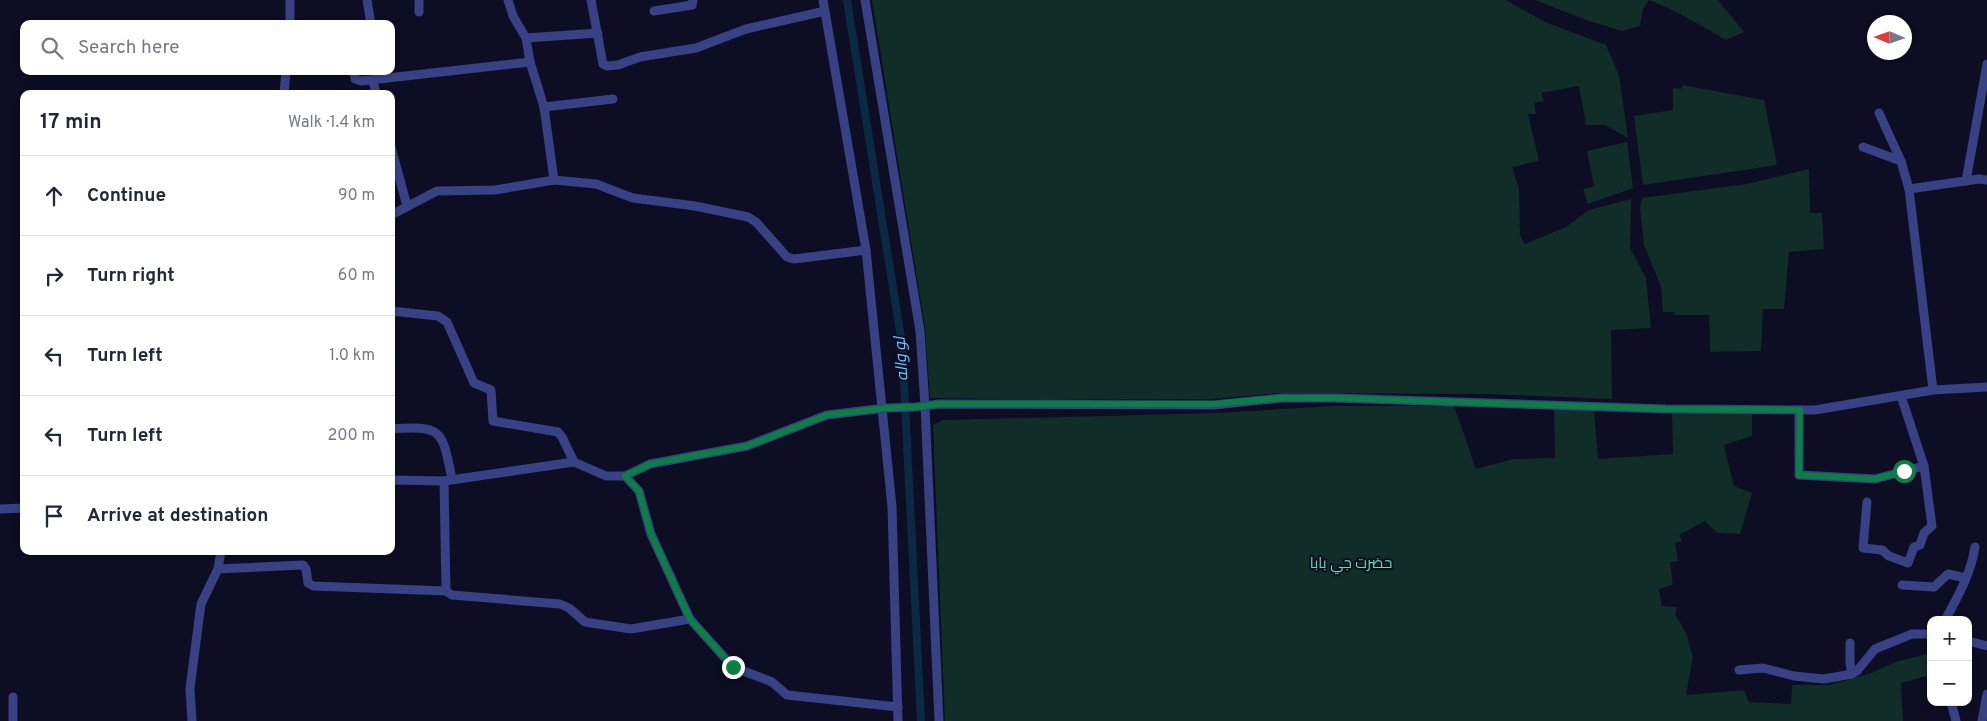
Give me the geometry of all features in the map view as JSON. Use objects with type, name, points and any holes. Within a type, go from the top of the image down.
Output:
[{"type":"street","points":[[290,0],[290,20]]},
{"type":"street","points":[[367,0],[370,20]]},
{"type":"street","points":[[419,0],[419,12]]},
{"type":"street","points":[[508,0],[513,16],[526,38],[530,62],[544,107],[554,180]]},
{"type":"street","points":[[591,0],[603,64],[608,66],[618,65],[640,57],[696,48],[746,29],[824,11]]},
{"type":"street","points":[[654,11],[692,5],[693,0]]},
{"type":"street","points":[[823,0],[866,250],[884,408],[892,507],[898,721]]},
{"type":"street","points":[[866,0],[920,331],[921,407],[939,721]]},
{"type":"street","points":[[526,38],[598,33]]},
{"type":"street","points":[[354,75],[355,79],[358,81],[374,80],[530,62]]},
{"type":"street","points":[[1966,181],[1987,64]]},
{"type":"street","points":[[284,90],[286,75]]},
{"type":"street","points":[[374,80],[375,90]]},
{"type":"street","points":[[544,107],[613,100]]},
{"type":"street","points":[[1879,113],[1901,161],[1909,189],[1933,390]]},
{"type":"street","points":[[1863,147],[1901,161]]},
{"type":"street","points":[[395,162],[407,206]]},
{"type":"street","points":[[395,213],[437,191],[495,190],[554,180],[596,184],[633,198],[695,206],[748,217],[756,222],[787,257],[794,259],[866,250]]},
{"type":"street","points":[[1909,189],[1987,180]]},
{"type":"street","points":[[395,311],[438,316],[444,319],[474,383],[491,390],[494,421],[558,432],[574,462]]},
{"type":"street","points":[[395,480],[448,480],[574,462],[606,476],[625,476],[650,464],[747,446],[827,415],[939,404],[1214,404],[1282,398],[1336,398],[1666,409],[1814,410],[1863,400],[1933,390],[1987,387]]},
{"type":"street","points":[[1867,502],[1863,548],[1882,550],[1889,556],[1908,564],[1914,547],[1920,545],[1924,533],[1932,526],[1924,466],[1901,396]]},
{"type":"street","points":[[1800,410],[1799,475],[1875,479],[1924,466]]},
{"type":"street","points":[[395,429],[418,427],[436,432],[444,442],[448,480],[446,592]]},
{"type":"street","points":[[625,476],[639,491],[651,534],[690,619],[733,667],[772,682],[787,695],[898,707]]},
{"type":"street","points":[[0,509],[20,508]]},
{"type":"street","points":[[1947,616],[1966,578],[1975,547]]},
{"type":"street","points":[[192,721],[190,688],[201,604],[218,569],[220,555]]},
{"type":"street","points":[[218,569],[303,565],[306,569],[308,583],[314,586],[446,592],[452,595],[560,604],[569,608],[585,622],[631,629],[690,619]]},
{"type":"street","points":[[1902,585],[1934,587],[1948,574],[1966,578]]},
{"type":"street","points":[[1739,670],[1763,668],[1794,676],[1824,679],[1852,674],[1858,671],[1875,649],[1912,634],[1927,634]]},
{"type":"street","points":[[1972,642],[1987,646]]},
{"type":"street","points":[[1850,643],[1852,674]]},
{"type":"street","points":[[1982,721],[1987,694]]},
{"type":"street","points":[[12,721],[13,697]]},
{"type":"street","points":[[1952,706],[1956,721]]},
{"type":"green space","points":[[872,0],[1506,0],[1545,22],[1606,45],[1619,75],[1628,138],[1605,125],[1586,125],[1579,86],[1541,93],[1544,101],[1534,103],[1536,114],[1528,114],[1539,161],[1512,167],[1519,189],[1520,235],[1525,244],[1566,227],[1589,210],[1631,199],[1630,248],[1646,278],[1651,328],[1611,330],[1612,399],[1486,394],[1279,393],[1212,399],[1044,400],[930,398],[925,328]]},
{"type":"green space","points":[[1535,0],[1649,0],[1643,9],[1640,26],[1622,31],[1586,20]]},
{"type":"green space","points":[[1649,0],[1718,0],[1744,32],[1726,40],[1679,13]]},
{"type":"green space","points":[[1682,85],[1764,100],[1777,165],[1643,185],[1634,116],[1673,110],[1673,88],[1681,89]]},
{"type":"green space","points":[[1627,142],[1633,188],[1588,204],[1583,189],[1594,186],[1587,151]]},
{"type":"green space","points":[[1809,169],[1810,213],[1822,213],[1824,249],[1789,252],[1784,309],[1763,309],[1761,351],[1710,352],[1709,315],[1675,315],[1675,312],[1663,312],[1661,287],[1644,245],[1640,208],[1642,198],[1747,184]]},
{"type":"green space","name":"حضرت جي بابا","points":[[1334,406],[1454,406],[1476,469],[1513,459],[1555,458],[1554,408],[1594,408],[1598,459],[1673,454],[1672,410],[1752,411],[1752,436],[1724,445],[1734,486],[1752,493],[1740,534],[1717,533],[1705,521],[1679,535],[1682,541],[1675,543],[1678,561],[1670,562],[1673,585],[1659,589],[1662,606],[1677,607],[1675,614],[1686,633],[1693,657],[1686,695],[1744,690],[1749,702],[1791,704],[1792,685],[1829,685],[1869,674],[1898,661],[1927,654],[1927,676],[1901,683],[1903,721],[945,721],[933,425],[943,420],[1216,413]]},
{"type":"waterway","name":"لو واله","points":[[847,0],[902,344],[921,721]]},
{"type":"route","points":[[733,667],[690,619],[651,534],[639,491],[625,476],[650,464],[747,446],[827,415],[939,404],[1214,404],[1282,398],[1336,398],[1666,409],[1800,410],[1799,475],[1875,479],[1904,471]]}]
